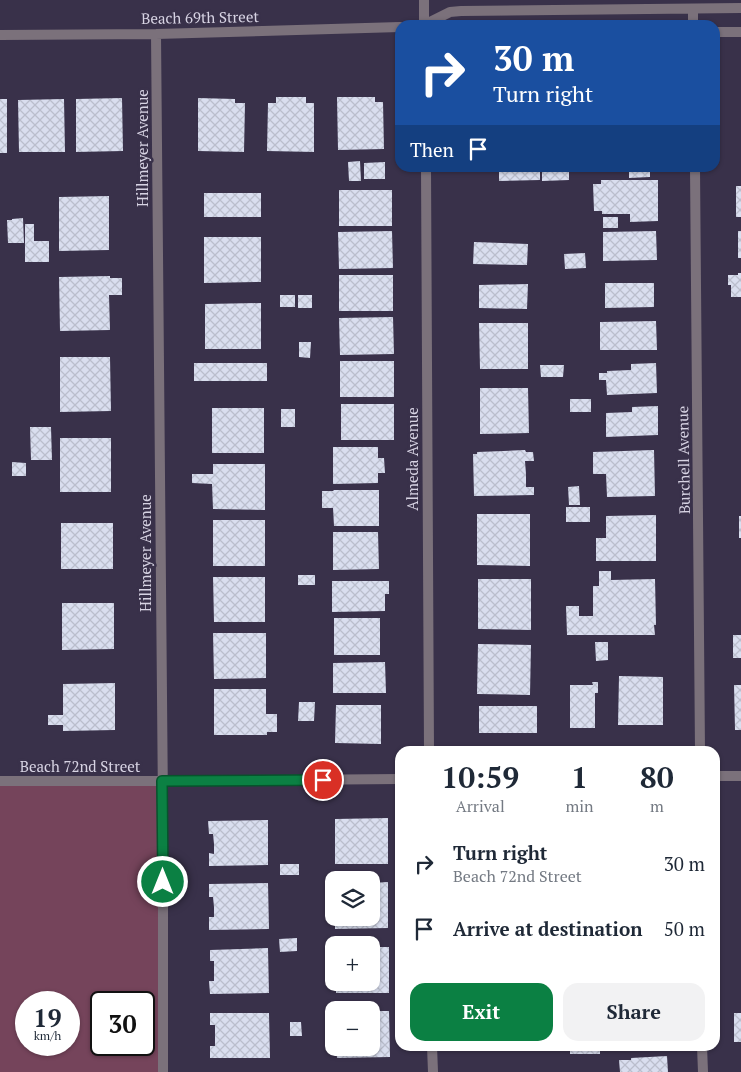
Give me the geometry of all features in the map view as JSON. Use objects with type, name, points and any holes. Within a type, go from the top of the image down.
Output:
[{"type":"street","points":[[424,0],[424,20]]},
{"type":"street","points":[[693,8],[693,20]]},
{"type":"street","points":[[434,20],[450,12],[461,11],[741,8]]},
{"type":"street","name":"Beach 69th Street","points":[[0,35],[156,34],[395,27]]},
{"type":"street","points":[[720,32],[741,32]]},
{"type":"street","name":"Hillmeyer Avenue","points":[[156,34],[163,1072]]},
{"type":"street","name":"Almeda Avenue","points":[[426,172],[429,746]]},
{"type":"street","name":"Burchell Avenue","points":[[694,172],[700,746]]},
{"type":"street","points":[[720,776],[741,776]]},
{"type":"street","name":"Beach 72nd Street","points":[[0,781],[395,779]]},
{"type":"street","points":[[432,1051],[432,1072]]},
{"type":"street","points":[[702,1051],[703,1072]]},
{"type":"shaded area","points":[[0,781],[162,781],[163,1072],[0,1072]]},
{"type":"building","points":[[276,97],[306,97],[306,103],[314,103],[314,152],[267,151],[268,103],[276,103]]},
{"type":"building","points":[[337,97],[375,97],[375,102],[383,102],[384,149],[338,150]]},
{"type":"building","points":[[122,98],[123,151],[76,152],[76,99]]},
{"type":"building","points":[[198,98],[235,99],[235,103],[245,103],[244,152],[198,151]]},
{"type":"building","points":[[0,99],[7,99],[7,153],[0,153]]},
{"type":"building","points":[[64,99],[65,152],[19,152],[18,100]]},
{"type":"building","points":[[360,161],[361,181],[349,181],[348,162]]},
{"type":"building","points":[[385,162],[385,179],[364,179],[364,163]]},
{"type":"building","points":[[499,172],[540,172],[540,180],[499,181]]},
{"type":"building","points":[[542,172],[569,172],[569,180],[542,181]]},
{"type":"building","points":[[629,172],[650,172],[650,177],[629,178]]},
{"type":"building","points":[[601,180],[658,180],[658,221],[630,222],[630,214],[602,214],[602,211],[594,211],[593,184],[601,184]]},
{"type":"building","points":[[736,186],[741,186],[741,217],[736,217]]},
{"type":"building","points":[[339,190],[392,190],[392,226],[339,226]]},
{"type":"building","points":[[204,193],[261,193],[261,217],[204,217]]},
{"type":"building","points":[[109,196],[109,250],[59,251],[59,197]]},
{"type":"building","points":[[603,217],[618,217],[618,228],[603,228]]},
{"type":"building","points":[[23,218],[24,243],[8,243],[7,220]]},
{"type":"building","points":[[25,224],[34,224],[34,241],[49,241],[49,262],[25,262]]},
{"type":"building","points":[[392,231],[393,268],[339,269],[338,232]]},
{"type":"building","points":[[656,231],[657,260],[603,261],[603,232]]},
{"type":"building","points":[[738,231],[741,231],[741,258],[738,258]]},
{"type":"building","points":[[204,237],[261,237],[261,282],[204,283]]},
{"type":"building","points":[[474,242],[528,244],[527,265],[473,264]]},
{"type":"building","points":[[585,253],[586,268],[565,269],[564,254]]},
{"type":"building","points":[[738,273],[741,273],[741,297],[731,297],[731,285],[728,285],[728,275],[738,275]]},
{"type":"building","points":[[339,275],[393,275],[393,311],[339,311]]},
{"type":"building","points":[[110,276],[110,278],[122,278],[122,295],[109,295],[110,330],[60,331],[59,277]]},
{"type":"building","points":[[605,283],[654,283],[654,307],[605,308]]},
{"type":"building","points":[[528,284],[527,309],[479,308],[479,285]]},
{"type":"building","points":[[280,295],[295,295],[295,307],[280,307]]},
{"type":"building","points":[[298,295],[312,295],[312,308],[298,308]]},
{"type":"building","points":[[261,303],[261,349],[205,349],[205,304]]},
{"type":"building","points":[[393,317],[394,354],[340,355],[339,318]]},
{"type":"building","points":[[656,321],[657,350],[600,350],[600,322]]},
{"type":"building","points":[[479,323],[528,323],[528,369],[480,369]]},
{"type":"building","points":[[299,342],[311,342],[310,358],[299,357]]},
{"type":"building","points":[[60,357],[110,357],[111,411],[60,412]]},
{"type":"building","points":[[340,361],[394,361],[394,397],[340,397]]},
{"type":"building","points":[[194,363],[267,363],[267,381],[194,381]]},
{"type":"building","points":[[656,363],[657,393],[607,395],[606,380],[599,380],[599,373],[631,370],[631,364]]},
{"type":"building","points":[[540,365],[564,365],[563,377],[541,377]]},
{"type":"building","points":[[480,388],[528,388],[529,433],[480,434]]},
{"type":"building","points":[[570,399],[591,399],[591,412],[570,412]]},
{"type":"building","points":[[341,404],[394,404],[394,440],[341,440]]},
{"type":"building","points":[[658,406],[658,435],[606,437],[606,413],[632,412],[632,407]]},
{"type":"building","points":[[212,408],[264,408],[264,453],[212,453]]},
{"type":"building","points":[[281,409],[295,409],[295,427],[281,427]]},
{"type":"building","points":[[30,427],[51,427],[52,460],[31,460]]},
{"type":"building","points":[[60,438],[111,438],[111,492],[60,492]]},
{"type":"building","points":[[333,447],[378,447],[378,458],[384,458],[385,473],[378,473],[378,483],[333,484]]},
{"type":"building","points":[[525,450],[526,452],[533,452],[534,461],[525,461],[526,487],[534,487],[534,495],[474,496],[473,454],[477,454],[477,452]]},
{"type":"building","points":[[654,450],[655,496],[607,497],[606,474],[593,474],[593,452]]},
{"type":"building","points":[[12,462],[26,463],[26,476],[12,476]]},
{"type":"building","points":[[213,464],[265,464],[265,510],[213,509],[212,484],[192,483],[192,474],[213,474]]},
{"type":"building","points":[[579,486],[580,505],[569,505],[568,487]]},
{"type":"building","points":[[379,490],[379,526],[334,526],[333,508],[322,508],[322,491]]},
{"type":"building","points":[[566,507],[590,507],[590,522],[566,522]]},
{"type":"building","points":[[477,514],[530,514],[530,566],[477,565]]},
{"type":"building","points":[[656,515],[656,561],[596,561],[596,538],[606,538],[606,516]]},
{"type":"building","points":[[739,516],[741,516],[741,538],[739,538]]},
{"type":"building","points":[[213,520],[265,520],[265,566],[213,566]]},
{"type":"building","points":[[61,523],[113,523],[113,569],[61,569]]},
{"type":"building","points":[[333,532],[378,532],[379,569],[333,570]]},
{"type":"building","points":[[599,571],[611,571],[611,580],[655,579],[655,635],[567,635],[566,606],[579,606],[579,616],[593,616],[593,586],[599,586]]},
{"type":"building","points":[[298,575],[315,575],[315,585],[298,585]]},
{"type":"building","points":[[213,577],[265,577],[265,622],[214,622]]},
{"type":"building","points":[[478,579],[531,579],[531,630],[478,629]]},
{"type":"building","points":[[332,581],[389,581],[389,594],[385,594],[385,611],[332,612]]},
{"type":"building","points":[[62,603],[114,603],[114,649],[62,650]]},
{"type":"building","points":[[334,618],[380,618],[380,655],[334,655]]},
{"type":"building","points":[[213,633],[266,633],[266,678],[214,679]]},
{"type":"building","points":[[733,635],[741,635],[741,658],[733,658]]},
{"type":"building","points":[[595,642],[608,642],[608,660],[596,661]]},
{"type":"building","points":[[478,644],[531,645],[530,695],[477,694]]},
{"type":"building","points":[[385,662],[386,693],[333,693],[333,663]]},
{"type":"building","points":[[619,676],[663,677],[663,725],[618,725]]},
{"type":"building","points":[[592,682],[598,682],[598,693],[595,693],[595,728],[570,728],[570,685],[593,685]]},
{"type":"building","points":[[115,683],[115,730],[63,731],[63,725],[48,725],[48,715],[63,715],[63,684]]},
{"type":"building","points":[[734,685],[741,685],[741,730],[735,730]]},
{"type":"building","points":[[214,689],[266,689],[266,714],[277,714],[277,732],[267,732],[267,735],[214,735]]},
{"type":"building","points":[[299,702],[315,702],[314,721],[298,721]]},
{"type":"building","points":[[336,705],[381,705],[381,744],[335,743]]},
{"type":"building","points":[[479,706],[537,706],[537,733],[479,733]]},
{"type":"building","points":[[388,818],[388,864],[335,864],[335,819]]},
{"type":"building","points":[[268,820],[268,865],[209,866],[209,853],[214,854],[214,844],[213,834],[209,834],[208,821]]},
{"type":"building","points":[[280,864],[299,864],[299,875],[280,875]]},
{"type":"building","points":[[380,882],[388,882],[388,928],[335,929],[335,926],[380,926]]},
{"type":"building","points":[[268,883],[269,929],[209,930],[209,917],[214,917],[214,907],[213,897],[209,897],[209,884]]},
{"type":"building","points":[[297,938],[297,951],[280,952],[279,939]]},
{"type":"building","points":[[380,947],[389,947],[389,993],[336,993],[336,991],[380,991]]},
{"type":"building","points":[[268,948],[269,993],[210,994],[209,981],[214,981],[214,961],[210,961],[210,950]]},
{"type":"building","points":[[380,1011],[389,1011],[390,1057],[337,1058],[337,1056],[380,1056]]},
{"type":"building","points":[[210,1013],[269,1013],[270,1058],[210,1058],[210,1046],[215,1046],[215,1025],[210,1025]]},
{"type":"building","points":[[734,1013],[741,1013],[741,1042],[734,1042]]},
{"type":"building","points":[[290,1022],[301,1022],[302,1036],[290,1036]]},
{"type":"building","points":[[570,1051],[600,1051],[600,1054],[570,1054]]},
{"type":"building","points":[[667,1056],[668,1072],[620,1072],[619,1060]]},
{"type":"route","points":[[163,882],[162,781],[323,780]]}]
